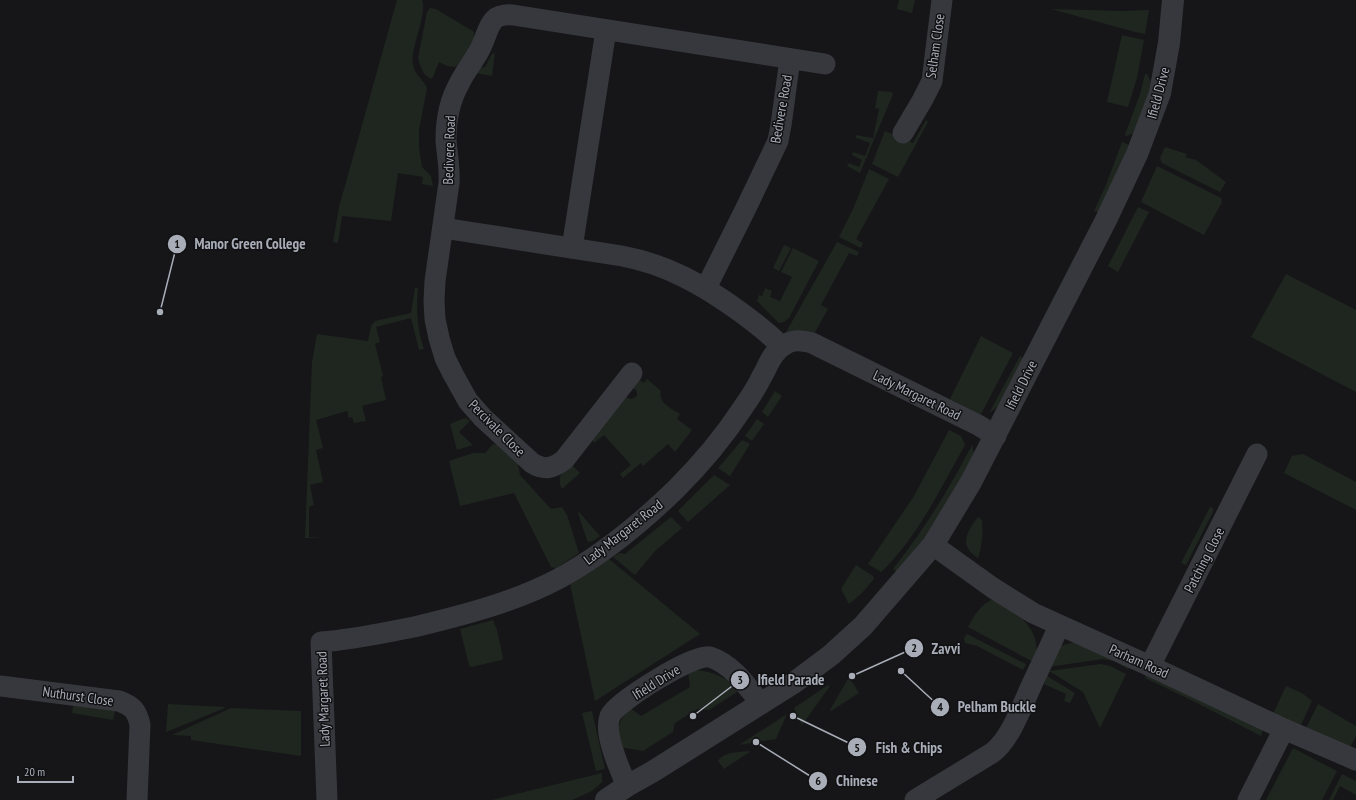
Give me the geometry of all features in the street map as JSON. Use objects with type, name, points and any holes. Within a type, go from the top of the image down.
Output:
[{"type":"street","name":"Selham Close","points":[[903,133],[932,81],[942,0]]},
{"type":"street","name":"Ifield Drive","points":[[606,800],[795,682],[831,655],[863,626],[933,545],[972,482],[996,436],[1106,220],[1145,136],[1160,93],[1169,43],[1174,0]]},
{"type":"street","name":"Bedivere Road","points":[[443,228],[450,169],[446,139],[451,103],[459,84],[487,36],[490,24],[496,17],[504,14],[825,64]]},
{"type":"street","points":[[572,248],[606,30]]},
{"type":"street","name":"Bedivere Road","points":[[706,288],[778,140],[790,59]]},
{"type":"street","points":[[443,228],[641,260],[678,274],[706,288],[755,322],[781,346]]},
{"type":"street","name":"Percivale Close","points":[[443,228],[435,281],[434,301],[435,319],[446,358],[460,388],[468,401],[483,418],[532,463],[539,468],[548,468],[556,466],[564,460],[632,373]]},
{"type":"street","name":"Lady Margaret Road","points":[[327,800],[321,642],[369,636],[474,612],[511,599],[556,580],[589,561],[664,500],[703,460],[723,436],[742,409],[762,378],[770,359],[781,346],[791,341],[812,343],[978,425],[996,436]]},
{"type":"street","name":"Patching Close","points":[[1150,666],[1257,454]]},
{"type":"street","name":"Parham Road","points":[[933,545],[1033,613],[1284,729],[1356,760]]},
{"type":"street","points":[[915,800],[999,748],[1005,740],[1020,711],[1059,626]]},
{"type":"street","name":"Ifield Drive","points":[[627,786],[613,752],[608,726],[610,716],[618,705],[653,682],[691,660],[700,656],[708,656],[722,663],[736,674],[760,704]]},
{"type":"street","name":"Nuthurst Close","points":[[0,686],[119,702],[127,704],[134,709],[138,715],[140,725],[137,800]]},
{"type":"street","points":[[1248,800],[1284,729]]},
{"type":"shaded area","points":[[397,0],[422,0],[423,13],[414,49],[413,64],[415,71],[427,88],[419,130],[419,148],[422,167],[431,176],[433,186],[422,184],[423,177],[398,173],[391,221],[342,216],[338,243],[333,242],[339,207]]},
{"type":"shaded area","points":[[899,0],[915,0],[912,13],[897,9]]},
{"type":"shaded area","points":[[430,8],[436,9],[474,32],[474,38],[461,62],[455,67],[447,66],[439,62],[431,79],[425,75],[418,58],[427,12]]},
{"type":"shaded area","points":[[1051,9],[1123,11],[1149,10],[1145,34]]},
{"type":"shaded area","points":[[1122,35],[1144,40],[1137,78],[1128,107],[1107,102]]},
{"type":"shaded area","points":[[495,53],[492,76],[475,73],[477,68],[485,67],[492,54]]},
{"type":"shaded area","points":[[1145,74],[1147,74],[1152,84],[1134,133],[1126,136],[1125,135],[1140,94]]},
{"type":"shaded area","points":[[878,91],[891,92],[893,94],[860,173],[847,166],[849,163],[859,167],[862,160],[852,155],[853,152],[865,156],[870,143],[856,138],[856,135],[873,138],[879,109],[875,108]]},
{"type":"shaded area","points":[[926,120],[928,122],[898,177],[872,164],[885,131],[913,143]]},
{"type":"shaded area","points":[[1122,142],[1129,145],[1122,164],[1100,211],[1094,211],[1106,185]]},
{"type":"shaded area","points":[[1165,147],[1187,154],[1185,157],[1196,160],[1226,182],[1220,192],[1162,163],[1160,158]]},
{"type":"shaded area","points":[[1157,166],[1221,198],[1222,202],[1204,235],[1141,202]]},
{"type":"shaded area","points":[[869,169],[889,179],[856,239],[863,243],[861,248],[839,237],[854,207]]},
{"type":"shaded area","points":[[1138,207],[1149,212],[1118,272],[1108,266]]},
{"type":"shaded area","points":[[837,242],[859,252],[857,256],[849,253],[821,305],[828,309],[814,334],[785,334]]},
{"type":"shaded area","points":[[784,245],[791,248],[779,271],[773,268]]},
{"type":"shaded area","points":[[793,248],[819,261],[789,318],[784,322],[779,323],[757,301],[759,295],[762,296],[765,288],[772,291],[770,297],[780,301],[792,277],[781,272]]},
{"type":"shaded area","points":[[1286,274],[1356,310],[1356,392],[1251,337]]},
{"type":"shaded area","points":[[415,288],[418,288],[418,318],[424,349],[419,350],[411,318],[376,327],[380,342],[375,344],[383,376],[381,377],[386,400],[362,406],[366,421],[354,423],[352,417],[349,418],[347,411],[316,420],[323,448],[316,450],[323,482],[310,485],[314,505],[309,507],[309,537],[322,538],[305,538],[312,362],[317,334],[368,341],[371,326],[375,321],[411,313]]},
{"type":"shaded area","points":[[981,336],[1013,353],[981,414],[978,414],[950,399]]},
{"type":"shaded area","points":[[1020,356],[1023,358],[999,406],[989,413]]},
{"type":"shaded area","points":[[638,379],[644,383],[647,379],[661,391],[661,399],[663,402],[680,414],[677,419],[692,430],[675,452],[668,444],[643,466],[641,463],[623,478],[620,474],[631,465],[604,435],[594,443],[592,439],[625,397],[632,399],[637,396],[637,392],[633,387]]},
{"type":"shaded area","points":[[775,391],[782,396],[768,417],[762,412]]},
{"type":"shaded area","points":[[466,418],[470,421],[459,432],[473,445],[457,450],[450,424]]},
{"type":"shaded area","points":[[757,419],[764,424],[752,441],[745,436]]},
{"type":"shaded area","points":[[949,430],[961,436],[965,445],[928,512],[906,544],[881,572],[868,564],[914,496]]},
{"type":"shaded area","points":[[742,440],[750,444],[730,476],[718,468]]},
{"type":"shaded area","points":[[493,444],[502,445],[517,460],[520,475],[551,509],[562,507],[567,515],[579,553],[556,568],[551,567],[514,493],[460,506],[449,461],[473,453],[485,453]]},
{"type":"shaded area","points":[[972,445],[974,453],[944,513],[899,573],[893,569],[936,509]]},
{"type":"shaded area","points":[[1303,454],[1356,482],[1356,510],[1284,473],[1292,456]]},
{"type":"shaded area","points":[[570,463],[580,473],[562,489],[560,485],[561,474]]},
{"type":"shaded area","points":[[714,475],[730,485],[688,522],[678,511]]},
{"type":"shaded area","points":[[1210,507],[1213,508],[1213,512],[1186,565],[1181,563]]},
{"type":"shaded area","points":[[579,512],[600,536],[593,541],[588,542],[587,540],[578,513]]},
{"type":"shaded area","points":[[671,517],[682,528],[655,551],[635,575],[613,557],[620,553],[625,554]]},
{"type":"shaded area","points":[[978,517],[982,520],[982,530],[978,558],[968,548],[966,538]]},
{"type":"shaded area","points":[[609,559],[700,634],[595,701],[570,584]]},
{"type":"shaded area","points":[[856,565],[873,576],[874,579],[861,594],[849,604],[841,589]]},
{"type":"shaded area","points":[[994,599],[1012,610],[1027,624],[1036,641],[1037,652],[1035,663],[968,627],[975,614],[985,604]]},
{"type":"shaded area","points":[[493,620],[497,630],[503,658],[502,660],[471,667],[469,665],[460,629]]},
{"type":"shaded area","points":[[967,634],[1026,664],[1023,670],[977,646],[965,643],[964,638]]},
{"type":"shaded area","points":[[1075,642],[1131,665],[1128,669],[1114,661],[1103,659],[1048,667],[1060,646]]},
{"type":"shaded area","points":[[1101,664],[1110,666],[1126,674],[1100,728],[1083,692],[1049,671]]},
{"type":"shaded area","points":[[697,670],[720,676],[740,690],[709,710],[697,709],[675,723],[673,732],[643,751],[620,747],[620,722],[630,708],[641,716],[690,687],[688,672]]},
{"type":"shaded area","points":[[1148,672],[1263,730],[1261,736],[1145,678]]},
{"type":"shaded area","points":[[1047,676],[1075,693],[1070,703],[1064,701],[1066,694],[1044,684]]},
{"type":"shaded area","points":[[849,677],[859,693],[831,711],[830,710]]},
{"type":"shaded area","points":[[828,685],[830,686],[802,725],[794,708]]},
{"type":"shaded area","points":[[1286,686],[1302,693],[1312,701],[1300,727],[1273,714]]},
{"type":"shaded area","points":[[75,704],[115,711],[113,720],[72,713],[73,706]]},
{"type":"shaded area","points":[[168,704],[224,707],[225,708],[166,732]]},
{"type":"shaded area","points":[[1318,704],[1356,726],[1356,736],[1350,748],[1306,728]]},
{"type":"shaded area","points":[[231,708],[301,711],[301,756],[191,740],[191,736],[172,735]]},
{"type":"shaded area","points":[[592,711],[605,769],[596,771],[582,713]]},
{"type":"shaded area","points":[[787,714],[776,739],[739,745]]},
{"type":"shaded area","points":[[1293,748],[1337,771],[1322,800],[1266,800]]},
{"type":"shaded area","points":[[751,751],[724,769],[718,761],[724,755]]},
{"type":"shaded area","points":[[602,773],[602,782],[598,786],[592,791],[572,800],[492,800]]},
{"type":"shaded area","points":[[1342,774],[1356,781],[1356,795],[1340,786],[1333,800],[1329,800]]},
{"type":"place","name":"Manor Green College","points":[[160,312]]},
{"type":"place","name":"Pelham Buckle","points":[[901,671]]},
{"type":"place","name":"Zavvi","points":[[852,676]]},
{"type":"place","name":"Ifield Parade","points":[[693,716]]},
{"type":"place","name":"Fish & Chips","points":[[793,716]]},
{"type":"place","name":"Chinese","points":[[756,742]]}]
